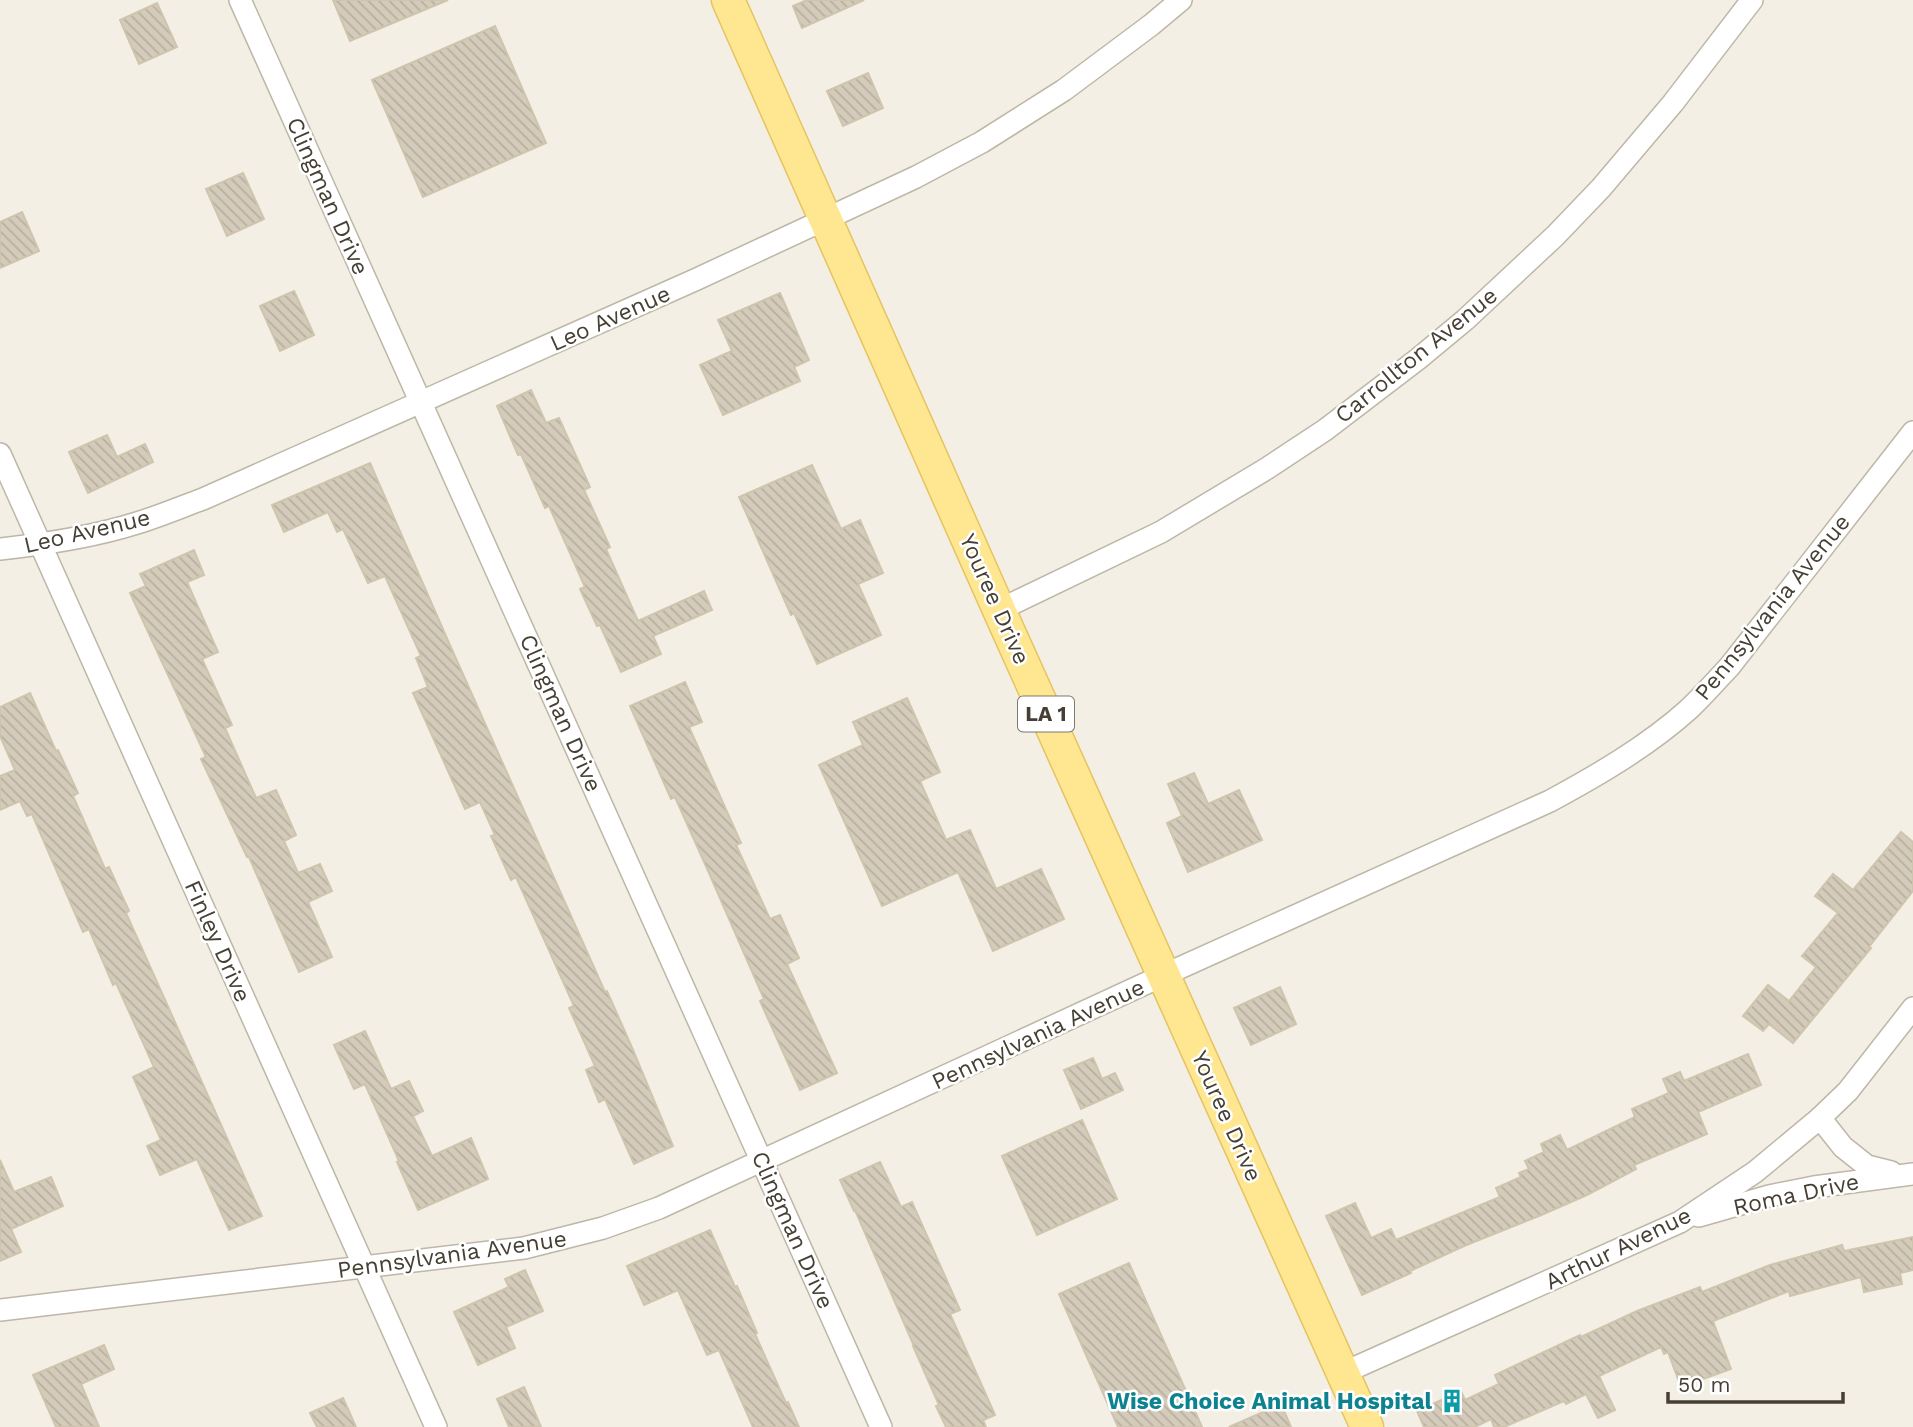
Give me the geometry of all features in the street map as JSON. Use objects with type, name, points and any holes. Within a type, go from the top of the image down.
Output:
[{"type":"main road","name":"Youree Drive","points":[[728,0],[1367,1427]]},
{"type":"street","name":"Clingman Drive","points":[[240,0],[881,1427]]},
{"type":"street","name":"Leo Avenue","points":[[0,549],[103,532],[137,523],[203,499],[697,279],[916,177],[982,142],[1064,90],[1181,0]]},
{"type":"street","name":"Carrollton Avenue","points":[[999,610],[1161,532],[1325,430],[1418,359],[1465,320],[1555,236],[1601,188],[1673,103],[1752,0]]},
{"type":"street","name":"Pennsylvania Avenue","points":[[0,1310],[524,1248],[603,1228],[659,1209],[1164,975],[1550,801],[1641,746],[1688,709],[1730,666],[1913,432]]},
{"type":"street","name":"Finley Drive","points":[[0,454],[436,1427]]},
{"type":"street","name":"Arthur Avenue","points":[[1343,1373],[1680,1222],[1755,1172],[1821,1118],[1848,1091],[1913,1008]]},
{"type":"street","points":[[1821,1118],[1843,1147],[1867,1166],[1908,1174]]},
{"type":"street","name":"Roma Drive","points":[[1680,1222],[1769,1196],[1825,1185],[1908,1174]]},
{"type":"building","points":[[333,0],[448,0],[350,41]]},
{"type":"building","points":[[807,0],[864,0],[802,28],[793,6]]},
{"type":"building","points":[[157,3],[177,47],[139,64],[120,20]]},
{"type":"building","points":[[495,26],[546,143],[423,197],[372,80]]},
{"type":"building","points":[[868,73],[883,108],[843,126],[827,91]]},
{"type":"building","points":[[243,173],[264,219],[227,236],[206,189]]},
{"type":"building","points":[[22,212],[39,251],[0,268],[0,222]]},
{"type":"building","points":[[294,291],[314,335],[280,351],[260,306]]},
{"type":"building","points":[[780,293],[809,360],[794,367],[800,381],[723,415],[700,365],[732,351],[718,320]]},
{"type":"building","points":[[531,390],[546,423],[559,418],[590,487],[584,490],[610,547],[606,549],[638,621],[704,591],[712,610],[653,636],[661,654],[621,672],[580,589],[585,587],[549,506],[545,508],[497,406]]},
{"type":"building","points":[[107,435],[117,457],[145,444],[153,462],[88,493],[69,452]]},
{"type":"building","points":[[370,463],[605,992],[607,991],[673,1146],[634,1164],[605,1099],[599,1102],[586,1070],[595,1066],[569,1008],[574,1006],[516,877],[511,880],[491,836],[495,835],[480,802],[465,809],[413,693],[428,687],[416,658],[421,656],[385,576],[368,583],[343,529],[337,532],[328,512],[284,532],[272,505]]},
{"type":"building","points":[[812,465],[841,529],[860,520],[883,573],[858,584],[881,635],[817,664],[794,613],[791,615],[739,497]]},
{"type":"building","points":[[194,550],[204,575],[187,582],[218,652],[202,659],[232,725],[225,728],[256,798],[276,790],[296,835],[284,841],[298,873],[320,864],[332,891],[308,902],[332,957],[299,972],[249,857],[201,759],[206,757],[130,593],[146,586],[140,574]]},
{"type":"building","points":[[685,682],[702,722],[689,727],[741,843],[736,845],[770,919],[780,915],[799,958],[787,964],[837,1073],[800,1090],[760,1001],[764,999],[709,873],[675,797],[671,799],[630,706]]},
{"type":"building","points":[[30,693],[78,793],[73,796],[105,869],[109,867],[129,911],[126,913],[262,1216],[229,1230],[197,1159],[160,1175],[147,1146],[161,1140],[133,1077],[154,1067],[116,983],[113,985],[89,929],[83,932],[32,814],[27,816],[20,801],[0,810],[0,776],[15,770],[0,736],[0,707]]},
{"type":"building","points":[[907,698],[940,772],[920,781],[946,840],[970,830],[996,889],[1041,869],[1064,919],[993,951],[958,872],[882,906],[819,765],[863,745],[853,722]]},
{"type":"building","points":[[1194,773],[1208,804],[1239,790],[1262,840],[1188,872],[1167,823],[1182,816],[1168,784]]},
{"type":"building","points":[[1901,832],[1913,842],[1913,891],[1869,947],[1871,948],[1793,1043],[1769,1024],[1763,1031],[1743,1016],[1768,985],[1789,1001],[1816,967],[1802,956],[1838,913],[1815,896],[1833,874],[1853,890]]},
{"type":"building","points":[[1280,987],[1296,1024],[1251,1045],[1234,1008]]},
{"type":"building","points":[[365,1031],[391,1089],[409,1081],[423,1111],[413,1116],[432,1156],[471,1138],[488,1179],[418,1210],[365,1084],[354,1089],[334,1045]]},
{"type":"building","points":[[1748,1054],[1761,1085],[1698,1112],[1707,1134],[1634,1165],[1636,1169],[1587,1195],[1464,1246],[1362,1295],[1326,1216],[1355,1203],[1371,1238],[1391,1229],[1396,1240],[1500,1197],[1496,1188],[1521,1177],[1519,1173],[1529,1169],[1525,1161],[1544,1152],[1541,1144],[1560,1135],[1567,1150],[1635,1117],[1632,1109],[1669,1093],[1663,1079],[1680,1072],[1684,1081]]},
{"type":"building","points":[[1093,1058],[1102,1079],[1115,1073],[1123,1090],[1081,1109],[1064,1070]]},
{"type":"building","points":[[1082,1120],[1117,1199],[1037,1235],[1002,1156]]},
{"type":"building","points":[[0,1160],[14,1192],[51,1177],[63,1206],[11,1229],[21,1252],[0,1261]]},
{"type":"building","points":[[880,1162],[901,1207],[912,1202],[960,1310],[950,1314],[995,1415],[983,1420],[986,1427],[946,1427],[914,1346],[840,1180]]},
{"type":"building","points":[[710,1230],[799,1427],[753,1427],[719,1350],[707,1355],[678,1290],[644,1305],[627,1266]]},
{"type":"building","points":[[1913,1237],[1913,1270],[1900,1273],[1902,1284],[1864,1292],[1861,1277],[1790,1296],[1789,1291],[1713,1321],[1731,1369],[1681,1387],[1668,1352],[1664,1354],[1661,1347],[1599,1376],[1615,1410],[1598,1418],[1586,1394],[1504,1427],[1494,1427],[1491,1419],[1475,1427],[1424,1427],[1417,1411],[1461,1391],[1465,1400],[1499,1384],[1495,1375],[1580,1335],[1581,1337],[1637,1311],[1700,1287],[1702,1292],[1770,1265],[1842,1245],[1844,1251]]},
{"type":"building","points":[[1129,1263],[1202,1427],[1118,1427],[1059,1294]]},
{"type":"building","points":[[525,1270],[543,1311],[506,1327],[515,1348],[478,1365],[454,1312],[509,1287],[505,1279]]},
{"type":"building","points":[[104,1345],[114,1369],[81,1384],[99,1427],[56,1427],[33,1375]]},
{"type":"building","points":[[524,1387],[541,1427],[509,1427],[497,1399]]},
{"type":"building","points":[[343,1398],[356,1427],[317,1427],[310,1413]]},
{"type":"building","points":[[1281,1404],[1291,1427],[1229,1427]]},
{"type":"place","name":"Wise Choice Animal Hospital","points":[[1452,1401]]}]
